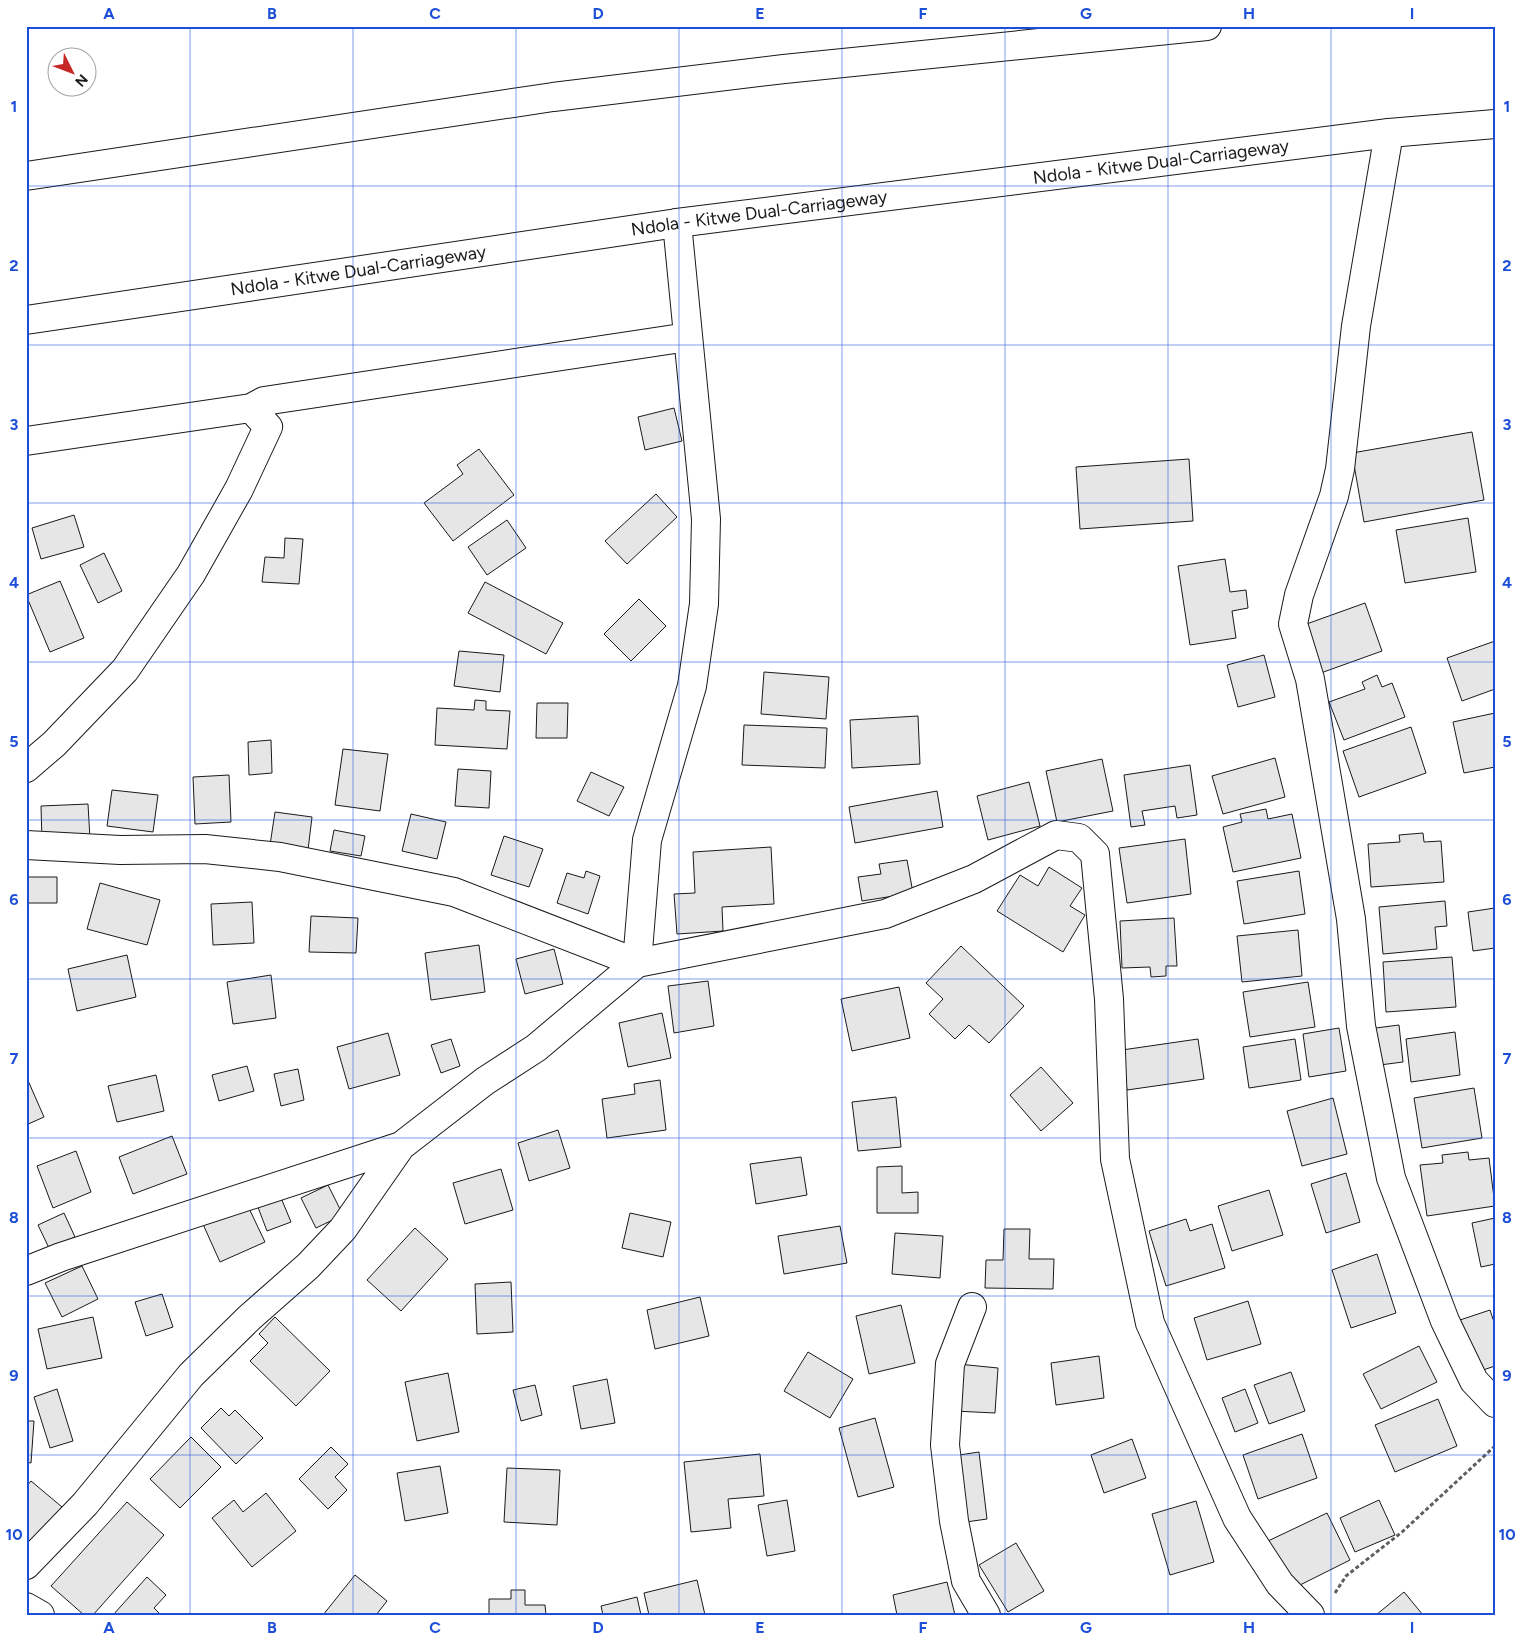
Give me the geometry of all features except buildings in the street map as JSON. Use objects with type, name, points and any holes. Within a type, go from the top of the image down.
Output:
[{"type":"main road","points":[[26,176],[563,96],[784,69],[1207,26]]},
{"type":"main road","name":"Ndola - Kitwe Dual-Carriageway","points":[[26,320],[677,224],[1389,133],[1495,124]]},
{"type":"main road","points":[[1389,133],[1356,326],[1340,469],[1334,496],[1302,588],[1293,624],[1310,679],[1352,919],[1361,1026],[1391,1178],[1445,1321],[1474,1381],[1495,1402]]},
{"type":"main road","points":[[637,963],[647,840],[692,686],[704,604],[706,519],[677,224]]},
{"type":"main road","points":[[26,441],[251,408],[264,401],[688,337]]},
{"type":"main road","points":[[26,768],[54,744],[125,670],[191,574],[239,489],[268,427],[251,408]]},
{"type":"main road","points":[[26,1565],[85,1504],[191,1375],[249,1318],[308,1266],[343,1229],[401,1146],[485,1081],[536,1048],[637,963],[885,914],[974,879],[1056,835],[1079,838],[1095,854],[1109,999],[1115,1159],[1150,1323],[1237,1518],[1280,1584],[1320,1607]]},
{"type":"main road","points":[[26,845],[120,850],[205,849],[280,858],[454,892],[637,963]]},
{"type":"main road","points":[[26,1271],[71,1254],[401,1146]]},
{"type":"main road","points":[[972,1307],[950,1364],[946,1445],[954,1521],[966,1581],[986,1615]]},
{"type":"main road","points":[[26,1607],[40,1615]]},
{"type":"path","points":[[1320,1607],[1346,1576],[1402,1532],[1495,1446]]}]
